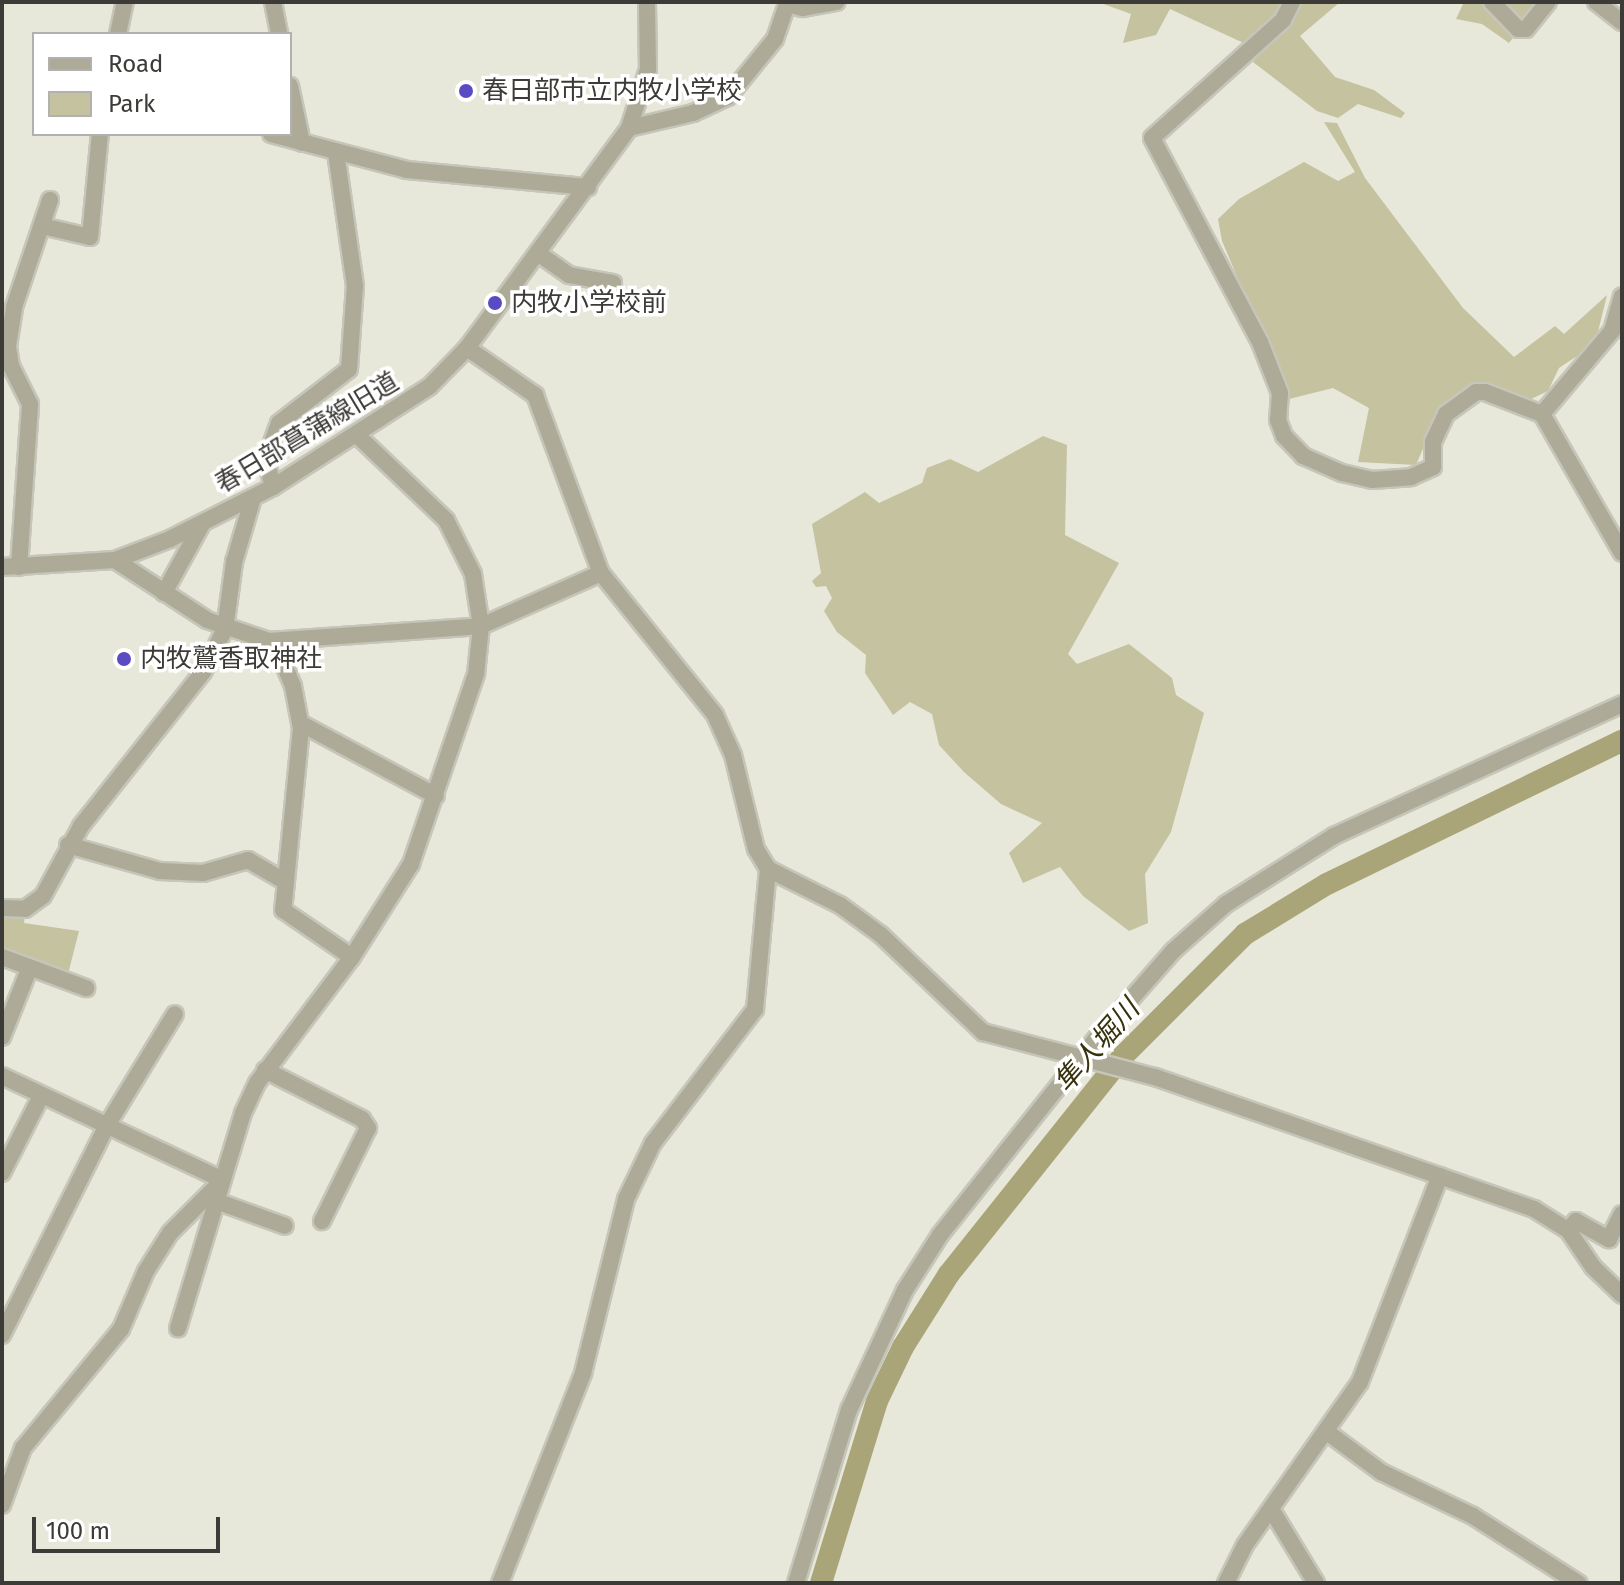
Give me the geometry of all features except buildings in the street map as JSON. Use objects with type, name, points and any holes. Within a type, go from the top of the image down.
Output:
[{"type":"street","points":[[118,32],[125,2]]},
{"type":"street","points":[[273,2],[279,32]]},
{"type":"street","name":"春日部菖蒲線旧道","points":[[11,567],[115,560],[202,524],[273,487],[358,436],[429,387],[467,348],[629,128],[648,69],[647,2]]},
{"type":"street","points":[[629,128],[693,113],[728,97],[775,39],[788,3],[802,8],[836,2]]},
{"type":"street","points":[[1292,2],[1283,20],[1152,138],[1260,342],[1280,393],[1278,420],[1284,436],[1292,448],[1329,469],[1390,480],[1433,467],[1433,442],[1446,414],[1476,392],[1542,414],[1622,553]]},
{"type":"street","points":[[1492,2],[1518,29],[1526,29],[1548,2]]},
{"type":"street","points":[[1596,2],[1622,22]]},
{"type":"street","points":[[292,96],[302,143]]},
{"type":"street","points":[[42,226],[90,237],[100,136]]},
{"type":"street","points":[[278,136],[421,172],[588,187]]},
{"type":"street","points":[[273,487],[266,459],[279,423],[349,369],[355,286],[336,152]]},
{"type":"street","points":[[11,567],[30,404],[11,366],[8,346],[14,307],[50,200]]},
{"type":"street","points":[[539,254],[569,275],[613,283]]},
{"type":"street","points":[[1542,414],[1612,331],[1622,296]]},
{"type":"street","points":[[467,348],[535,395],[601,573],[715,715],[733,755],[756,849],[768,869],[840,905],[881,935],[983,1032],[1155,1077],[1534,1209],[1568,1230],[1593,1267],[1622,1295]]},
{"type":"street","points":[[178,1328],[243,1113],[265,1070],[352,957],[411,864],[476,674],[481,626],[473,574],[446,520],[358,436]]},
{"type":"street","points":[[2,908],[35,905],[68,845],[178,707],[225,629],[234,562],[253,498]]},
{"type":"street","points":[[164,593],[202,524]]},
{"type":"street","points":[[115,560],[225,629],[274,641],[481,626],[601,573]]},
{"type":"street","points":[[274,641],[293,686],[300,723],[283,910],[352,957]]},
{"type":"street","points":[[796,1583],[849,1410],[905,1290],[940,1235],[1173,951],[1226,904],[1276,869],[1334,836],[1622,704]]},
{"type":"street","points":[[300,723],[436,796]]},
{"type":"street","points":[[68,845],[160,871],[203,873],[248,860],[286,882]]},
{"type":"street","points":[[500,1583],[583,1373],[626,1199],[653,1143],[755,1009],[768,869]]},
{"type":"street","points":[[2,957],[86,988]]},
{"type":"street","points":[[2,1037],[30,967]]},
{"type":"street","points":[[2,1335],[106,1127],[175,1014]]},
{"type":"street","points":[[265,1070],[362,1119],[368,1128],[322,1221]]},
{"type":"street","points":[[2,1076],[223,1180]]},
{"type":"street","points":[[2,1173],[41,1096]]},
{"type":"street","points":[[1226,1583],[1271,1509],[1327,1432],[1375,1352],[1440,1176]]},
{"type":"street","points":[[2,1505],[23,1448],[121,1329],[146,1271],[170,1233],[223,1180]]},
{"type":"street","points":[[216,1201],[285,1226]]},
{"type":"street","points":[[1568,1230],[1576,1221],[1609,1239],[1622,1214]]},
{"type":"street","points":[[1327,1432],[1381,1472],[1473,1516],[1578,1583]]},
{"type":"street","points":[[1271,1509],[1316,1583]]},
{"type":"green space","points":[[1098,2],[1340,2],[1300,36],[1335,77],[1374,90],[1405,113],[1401,118],[1358,104],[1338,118],[1317,111],[1253,62],[1261,51],[1170,9],[1156,35],[1123,43],[1131,14]]},
{"type":"green space","points":[[1464,2],[1540,2],[1509,43],[1482,24],[1456,19]]},
{"type":"green space","points":[[1324,122],[1337,123],[1365,178],[1463,308],[1514,357],[1555,326],[1564,334],[1607,295],[1595,344],[1559,368],[1548,391],[1531,399],[1484,385],[1433,425],[1416,465],[1358,462],[1369,408],[1333,388],[1289,399],[1222,241],[1218,219],[1239,199],[1304,162],[1338,181],[1355,172]]},
{"type":"green space","points":[[1043,436],[1067,445],[1065,535],[1119,563],[1068,654],[1077,664],[1129,644],[1172,678],[1176,695],[1204,713],[1171,832],[1145,874],[1148,923],[1129,931],[1083,896],[1060,867],[1023,883],[1009,853],[1042,823],[1001,804],[964,772],[939,745],[932,714],[910,702],[893,715],[865,673],[866,655],[837,632],[824,611],[832,598],[826,586],[816,587],[812,581],[821,573],[812,524],[865,492],[879,503],[922,483],[927,468],[950,459],[978,472]]},
{"type":"green space","points":[[2,914],[25,914],[24,923],[79,931],[68,974],[2,950]]},
{"type":"waterway","name":"隼人堀川","points":[[821,1583],[877,1401],[903,1347],[949,1274],[1123,1056],[1245,934],[1327,884],[1622,741]]},
{"type":"place","name":"春日部市立内牧小学校","points":[[466,91]]},
{"type":"place","name":"内牧小学校前","points":[[495,303]]},
{"type":"place","name":"内牧鷲香取神社","points":[[124,659]]}]
